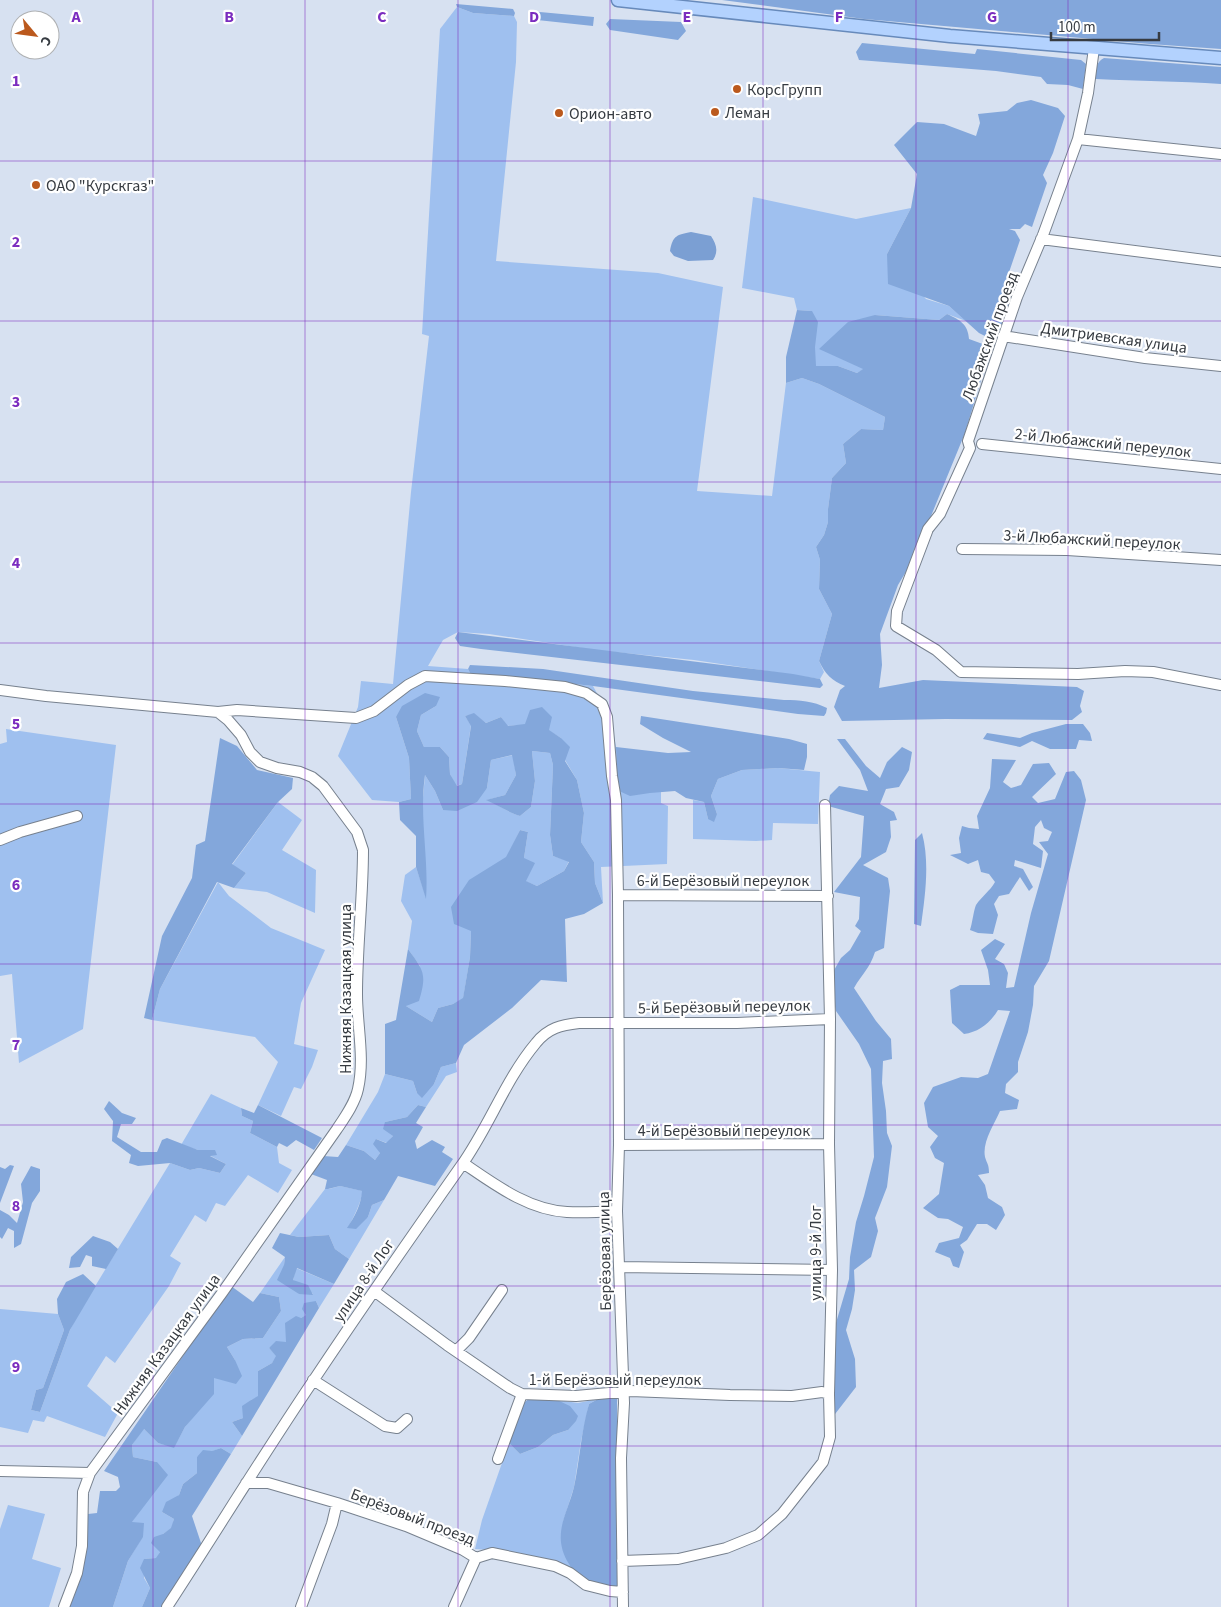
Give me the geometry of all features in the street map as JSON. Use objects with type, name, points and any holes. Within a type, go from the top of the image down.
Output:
[{"type":"main road","points":[[618,0],[844,25],[1221,58]]},
{"type":"street","name":"Любажский проезд","points":[[1094,48],[1088,93],[1078,139],[1003,336],[968,441],[970,448],[940,514],[928,529],[897,611],[896,626],[936,650],[961,672],[1078,674],[1126,671],[1153,672],[1221,685]]},
{"type":"street","points":[[1078,139],[1221,154]]},
{"type":"street","points":[[1041,239],[1221,262]]},
{"type":"street","name":"Дмитриевская улица","points":[[1003,336],[1145,358],[1221,366]]},
{"type":"street","name":"2-й Любажский переулок","points":[[982,444],[1221,469]]},
{"type":"street","name":"3-й Любажский переулок","points":[[962,549],[1067,550],[1221,560]]},
{"type":"street","name":"Берёзовая улица","points":[[218,712],[237,710],[356,718],[374,711],[408,685],[425,676],[565,687],[586,692],[602,704],[608,717],[612,776],[616,800],[618,895],[617,1022],[619,1145],[617,1211],[623,1391],[623,1607]]},
{"type":"street","points":[[0,690],[218,712]]},
{"type":"street","name":"Нижняя Казацкая улица","points":[[64,1607],[77,1573],[82,1546],[83,1492],[90,1473],[337,1129],[350,1109],[358,1091],[361,1070],[357,997],[363,850],[357,832],[323,786],[312,777],[300,772],[277,768],[260,762],[250,752],[240,735],[218,712]]},
{"type":"street","name":"улица 9-й Лог","points":[[622,1561],[678,1560],[726,1548],[758,1535],[782,1514],[823,1462],[830,1437],[829,1394],[832,1270],[829,1144],[830,1019],[825,805]]},
{"type":"street","points":[[0,840],[20,832],[77,816]]},
{"type":"street","name":"6-й Берёзовый переулок","points":[[618,895],[828,896]]},
{"type":"street","name":"5-й Берёзовый переулок","points":[[617,1022],[737,1023],[830,1019]]},
{"type":"street","name":"улица 8-й Лог","points":[[167,1607],[313,1380],[463,1163],[536,1042],[550,1029],[560,1025],[617,1022]]},
{"type":"street","name":"4-й Берёзовый переулок","points":[[619,1145],[829,1144]]},
{"type":"street","points":[[463,1163],[522,1200],[544,1208],[565,1212],[617,1211]]},
{"type":"street","points":[[620,1267],[832,1270]]},
{"type":"street","points":[[456,1351],[469,1338],[502,1290]]},
{"type":"street","name":"1-й Берёзовый переулок","points":[[374,1291],[456,1351],[510,1388],[522,1394],[576,1396],[623,1391],[792,1396],[822,1392],[829,1394]]},
{"type":"street","points":[[313,1380],[385,1426],[397,1428],[406,1419]]},
{"type":"street","points":[[498,1459],[522,1394]]},
{"type":"street","points":[[0,1471],[90,1473]]},
{"type":"street","name":"Берёзовый проезд","points":[[246,1483],[268,1483],[338,1503],[415,1530],[463,1550],[476,1558],[492,1553],[555,1566],[586,1584],[610,1591],[623,1592]]},
{"type":"street","points":[[301,1607],[338,1503]]},
{"type":"street","points":[[454,1607],[476,1558]]},
{"type":"shaded area","points":[[722,0],[1221,0],[1221,49],[864,19]]},
{"type":"shaded area","points":[[456,4],[513,9],[515,13],[514,16],[473,13],[457,7]]},
{"type":"shaded area","points":[[457,7],[473,13],[514,16],[517,22],[516,62],[496,261],[658,273],[723,287],[697,491],[772,496],[786,383],[802,378],[819,384],[885,417],[883,430],[861,429],[843,444],[846,463],[832,478],[828,522],[824,535],[816,547],[820,560],[819,589],[832,614],[819,661],[824,672],[820,679],[694,660],[595,650],[489,634],[458,632],[443,640],[428,666],[468,669],[470,673],[593,686],[611,719],[616,747],[617,790],[661,792],[661,803],[668,806],[667,864],[601,867],[603,903],[595,883],[594,862],[581,842],[584,813],[577,780],[565,760],[561,738],[554,734],[535,727],[522,725],[507,726],[501,717],[486,723],[474,714],[465,716],[471,725],[462,784],[456,786],[450,774],[449,757],[440,747],[424,747],[417,731],[421,715],[436,706],[396,717],[409,758],[411,799],[399,802],[372,800],[338,756],[358,707],[361,681],[393,684],[411,492],[429,336],[422,334],[440,29]]},
{"type":"shaded area","points":[[529,11],[594,17],[593,26],[528,19]]},
{"type":"shaded area","points":[[610,19],[681,22],[686,31],[678,40],[610,30],[606,24]]},
{"type":"shaded area","points":[[862,43],[975,54],[977,49],[1081,60],[1086,64],[1083,89],[1068,85],[1047,84],[1041,77],[996,71],[859,60],[856,52]]},
{"type":"shaded area","points":[[1104,58],[1221,67],[1221,84],[1096,79],[1098,64]]},
{"type":"shaded area","points":[[1031,100],[1058,108],[1065,116],[1053,153],[1043,175],[1047,183],[1032,227],[1025,224],[1020,229],[1009,229],[1015,231],[1020,240],[1004,287],[1011,300],[999,337],[985,336],[979,333],[949,306],[888,284],[887,254],[911,208],[917,174],[894,145],[917,122],[944,124],[976,136],[980,123],[978,114],[1007,111],[1017,103]]},
{"type":"shaded area","points":[[753,197],[856,219],[911,208],[887,254],[926,299],[949,306],[966,321],[947,314],[939,320],[875,315],[864,369],[857,373],[838,366],[815,366],[812,311],[797,310],[794,298],[742,288]]},
{"type":"shaded area","points":[[691,232],[711,236],[716,248],[713,260],[688,261],[674,256],[670,251],[676,237]]},
{"type":"shaded area","points":[[797,310],[812,311],[818,322],[815,347],[816,366],[838,366],[857,373],[863,369],[819,349],[848,322],[875,315],[939,320],[947,314],[956,318],[965,326],[969,339],[991,347],[965,433],[913,560],[898,585],[880,634],[882,665],[879,688],[923,680],[1077,687],[1084,691],[1080,706],[1082,712],[1072,720],[945,719],[842,721],[834,707],[840,690],[845,686],[829,676],[819,661],[832,614],[819,589],[820,560],[816,547],[824,535],[828,522],[832,478],[846,463],[843,444],[861,429],[883,430],[885,417],[819,384],[802,378],[786,383],[786,357]]},
{"type":"shaded area","points":[[458,632],[793,674],[820,679],[823,685],[820,688],[460,646],[455,638]]},
{"type":"shaded area","points":[[470,665],[543,669],[693,691],[806,701],[827,708],[824,716],[798,714],[593,686],[470,673],[468,669]]},
{"type":"shaded area","points":[[425,693],[440,697],[436,706],[421,715],[417,731],[424,747],[440,747],[449,757],[450,774],[457,786],[462,784],[471,726],[465,716],[474,713],[486,723],[501,717],[508,726],[525,724],[530,710],[542,707],[552,717],[549,730],[570,747],[565,761],[577,780],[584,813],[581,842],[594,862],[595,883],[603,903],[584,914],[565,919],[567,982],[541,980],[512,1008],[464,1045],[456,1063],[441,1067],[434,1084],[422,1098],[417,1093],[413,1081],[385,1074],[385,1024],[396,1020],[408,949],[421,968],[423,985],[419,1001],[406,1006],[432,1022],[438,1008],[453,1004],[463,998],[470,957],[471,931],[454,924],[451,907],[469,880],[506,857],[520,830],[528,832],[524,858],[535,863],[526,881],[537,886],[564,871],[569,862],[553,856],[550,835],[553,765],[550,753],[532,751],[535,781],[531,807],[520,816],[486,800],[505,795],[516,775],[512,755],[491,760],[487,788],[477,802],[457,811],[443,810],[435,791],[425,775],[423,822],[427,884],[426,899],[416,867],[416,836],[400,820],[399,802],[411,799],[409,758],[396,717],[402,706]]},
{"type":"shaded area","points":[[641,716],[789,739],[807,744],[804,770],[778,768],[742,770],[718,779],[711,796],[717,814],[714,822],[708,819],[704,802],[686,798],[675,791],[630,796],[617,790],[616,747],[668,753],[691,752],[640,724]]},
{"type":"shaded area","points":[[1066,724],[1083,724],[1090,733],[1092,741],[1079,740],[1076,749],[1050,749],[1032,741],[1020,747],[983,739],[987,733],[1020,738]]},
{"type":"shaded area","points":[[6,729],[116,745],[83,1029],[19,1063],[12,974],[0,976],[0,744],[7,742]]},
{"type":"shaded area","points":[[220,738],[237,746],[257,770],[293,778],[292,789],[278,802],[232,864],[246,873],[234,888],[217,882],[160,989],[152,1020],[144,1018],[162,936],[192,878],[196,845],[205,841]]},
{"type":"shaded area","points":[[837,739],[845,739],[866,766],[880,778],[887,762],[902,747],[912,752],[909,770],[899,787],[886,789],[880,804],[894,812],[897,820],[890,821],[891,837],[886,852],[863,865],[888,878],[890,891],[884,948],[875,952],[868,967],[854,988],[876,1021],[891,1039],[892,1059],[883,1061],[882,1083],[887,1133],[892,1146],[887,1187],[875,1218],[878,1231],[871,1257],[854,1270],[855,1290],[846,1330],[855,1359],[856,1387],[832,1418],[833,1333],[849,1279],[850,1257],[856,1222],[874,1157],[871,1069],[859,1044],[836,1011],[829,979],[841,958],[850,950],[861,931],[855,926],[859,919],[860,897],[834,892],[861,857],[864,816],[828,806],[830,795],[839,786],[868,791],[860,770]]},
{"type":"shaded area","points":[[532,751],[550,753],[553,765],[550,835],[553,856],[569,861],[564,871],[537,886],[525,881],[524,858],[528,832],[520,830],[471,931],[470,957],[463,999],[438,1008],[432,1022],[406,1006],[420,966],[408,949],[412,921],[401,901],[405,875],[416,867],[426,897],[422,809],[425,775],[435,791],[443,810],[487,788],[491,760],[513,755],[516,775],[505,795],[487,800],[520,816],[531,807],[535,781]]},
{"type":"shaded area","points":[[992,759],[1016,760],[1003,782],[1011,788],[1021,785],[1033,764],[1049,763],[1056,774],[1032,797],[1038,803],[1055,799],[1066,772],[1074,771],[1081,780],[1086,800],[1049,961],[1034,986],[1028,1032],[1018,1062],[1018,1072],[1006,1084],[1005,1093],[1019,1100],[1017,1109],[1000,1111],[985,1145],[985,1157],[989,1173],[978,1175],[985,1185],[988,1198],[1002,1207],[1005,1215],[996,1230],[987,1224],[977,1224],[967,1240],[960,1245],[964,1252],[959,1268],[953,1266],[950,1258],[935,1252],[939,1243],[959,1238],[963,1227],[948,1219],[938,1218],[923,1208],[939,1194],[944,1163],[935,1158],[930,1147],[938,1136],[928,1127],[924,1103],[933,1087],[961,1077],[978,1078],[988,1074],[1010,1011],[998,1010],[984,1026],[964,1034],[952,1023],[950,990],[960,985],[990,985],[988,970],[981,950],[995,939],[1005,944],[995,959],[1004,964],[1008,973],[1006,988],[1014,987],[1031,913],[1048,854],[1039,842],[1048,841],[1052,832],[1044,828],[1041,820],[1035,827],[1033,844],[1043,851],[1041,868],[1015,860],[1014,866],[1023,869],[1033,887],[1029,891],[1020,877],[1009,894],[999,896],[994,904],[998,915],[993,934],[978,933],[970,930],[976,905],[995,882],[989,874],[981,872],[978,860],[968,864],[950,855],[961,853],[959,838],[962,826],[979,829],[977,816],[990,788]]},
{"type":"shaded area","points":[[778,768],[820,772],[818,824],[773,823],[772,840],[693,839],[693,800],[704,802],[708,819],[717,814],[711,796],[718,779],[742,770]]},
{"type":"shaded area","points":[[278,802],[302,820],[282,850],[316,870],[315,913],[267,892],[234,888],[246,873],[232,865]]},
{"type":"shaded area","points":[[922,833],[926,868],[921,926],[914,924],[915,840]]},
{"type":"shaded area","points":[[218,882],[229,896],[271,928],[325,950],[301,1003],[294,1044],[318,1050],[301,1089],[294,1087],[281,1116],[258,1105],[278,1062],[255,1037],[152,1020],[160,989]]},
{"type":"shaded area","points":[[456,1063],[457,1072],[446,1076],[426,1107],[418,1105],[407,1117],[385,1122],[393,1136],[387,1143],[376,1139],[380,1153],[375,1160],[364,1151],[346,1145],[378,1092],[385,1074],[413,1081],[417,1093],[434,1084],[441,1067]]},
{"type":"shaded area","points":[[211,1094],[241,1108],[242,1116],[253,1121],[250,1133],[277,1147],[279,1163],[292,1170],[278,1193],[248,1175],[225,1206],[216,1203],[206,1222],[195,1215],[170,1256],[181,1263],[169,1286],[115,1363],[106,1356],[87,1386],[118,1413],[105,1437],[47,1416],[44,1422],[33,1420],[28,1433],[0,1427],[0,1309],[58,1314],[64,1330],[43,1388],[36,1390],[31,1410],[40,1412],[77,1316],[170,1163],[190,1170],[199,1168],[220,1173],[226,1164],[209,1155],[215,1150],[198,1150],[181,1145]]},
{"type":"shaded area","points":[[109,1101],[122,1113],[136,1118],[132,1124],[121,1124],[117,1137],[141,1152],[157,1152],[162,1140],[167,1138],[198,1150],[215,1150],[217,1155],[210,1156],[226,1164],[220,1173],[199,1168],[190,1170],[170,1163],[138,1166],[129,1163],[131,1155],[112,1141],[113,1121],[104,1109]]},
{"type":"shaded area","points":[[258,1105],[322,1138],[314,1150],[296,1140],[287,1147],[279,1143],[277,1147],[250,1133],[253,1121],[242,1116],[241,1108],[254,1113]]},
{"type":"shaded area","points":[[418,1105],[426,1107],[416,1123],[423,1127],[415,1141],[417,1149],[432,1140],[445,1147],[442,1152],[453,1159],[435,1186],[398,1176],[384,1200],[372,1205],[368,1217],[356,1229],[347,1228],[357,1210],[362,1191],[340,1186],[325,1189],[327,1180],[311,1174],[323,1156],[338,1157],[346,1145],[364,1151],[375,1160],[380,1153],[373,1144],[376,1139],[386,1143],[393,1136],[383,1129],[385,1122],[407,1117]]},
{"type":"shaded area","points":[[10,1165],[14,1166],[0,1203],[0,1167],[5,1169]]},
{"type":"shaded area","points":[[31,1166],[40,1169],[40,1191],[32,1203],[21,1244],[14,1248],[14,1231],[8,1228],[2,1239],[0,1237],[0,1210],[17,1223],[23,1202],[21,1184]]},
{"type":"shaded area","points":[[340,1186],[363,1191],[359,1206],[348,1228],[368,1217],[372,1205],[384,1200],[349,1259],[335,1249],[329,1235],[299,1237],[290,1235],[325,1189]]},
{"type":"shaded area","points":[[280,1233],[299,1237],[329,1235],[335,1249],[349,1259],[334,1284],[297,1268],[293,1280],[308,1285],[313,1295],[299,1294],[277,1280],[284,1265],[285,1257],[272,1248]]},
{"type":"shaded area","points":[[93,1236],[110,1242],[118,1249],[106,1269],[92,1266],[92,1257],[86,1255],[80,1267],[69,1268],[71,1257]]},
{"type":"shaded area","points":[[285,1257],[284,1265],[299,1294],[313,1294],[293,1280],[296,1268],[334,1284],[319,1308],[316,1301],[307,1315],[301,1318],[286,1342],[269,1348],[277,1356],[272,1363],[258,1371],[258,1397],[251,1400],[243,1418],[232,1422],[242,1436],[231,1454],[221,1448],[197,1457],[197,1473],[183,1484],[179,1495],[162,1512],[174,1519],[172,1528],[163,1534],[157,1558],[144,1559],[144,1578],[150,1588],[142,1607],[113,1607],[128,1561],[143,1536],[131,1523],[144,1505],[157,1462],[133,1457],[132,1445],[143,1428],[158,1443],[174,1447],[185,1427],[196,1413],[214,1377],[235,1360],[227,1347],[243,1339],[263,1338],[281,1311],[279,1297],[260,1293]]},
{"type":"shaded area","points":[[83,1274],[96,1286],[70,1330],[40,1412],[31,1410],[36,1390],[43,1388],[64,1330],[58,1314],[57,1299],[66,1282]]},
{"type":"shaded area","points":[[231,1286],[253,1302],[260,1293],[279,1297],[281,1311],[263,1338],[243,1339],[227,1347],[242,1376],[236,1384],[214,1378],[214,1394],[185,1427],[174,1448],[158,1443],[144,1429],[132,1445],[133,1457],[157,1462],[168,1475],[132,1522],[144,1523],[143,1537],[128,1561],[113,1607],[67,1607],[86,1541],[88,1514],[97,1513],[100,1491],[116,1491],[120,1487],[118,1477],[104,1471]]},
{"type":"shaded area","points":[[316,1301],[319,1308],[242,1436],[232,1422],[243,1418],[242,1406],[258,1396],[258,1371],[272,1363],[276,1356],[269,1348],[276,1341],[286,1342],[285,1323],[296,1316],[301,1318],[306,1315],[302,1309],[304,1303]]},
{"type":"shaded area","points":[[617,1394],[617,1589],[588,1582],[577,1575],[570,1567],[564,1554],[561,1534],[574,1487],[589,1404],[598,1399]]},
{"type":"shaded area","points":[[530,1398],[557,1400],[570,1406],[578,1416],[568,1430],[553,1435],[538,1447],[520,1454],[509,1443],[521,1405]]},
{"type":"shaded area","points":[[598,1399],[589,1404],[574,1487],[563,1522],[575,1574],[504,1551],[475,1549],[482,1520],[509,1443],[520,1454],[538,1447],[553,1435],[568,1430],[557,1400],[578,1403]]},
{"type":"shaded area","points":[[221,1448],[231,1454],[192,1516],[202,1546],[162,1607],[142,1607],[150,1588],[140,1568],[144,1559],[156,1558],[160,1552],[151,1543],[154,1537],[163,1534],[171,1528],[174,1519],[162,1512],[166,1502],[179,1495],[183,1484],[197,1473],[197,1457],[203,1450],[212,1451]]},
{"type":"shaded area","points":[[8,1505],[45,1514],[32,1559],[61,1568],[49,1607],[0,1607],[0,1529]]},
{"type":"place","name":"КорсГрупп","points":[[737,89]]},
{"type":"place","name":"Леман","points":[[715,112]]},
{"type":"place","name":"Орион-авто","points":[[559,113]]},
{"type":"place","name":"ОАО \"Курскгаз\"","points":[[36,185]]}]
